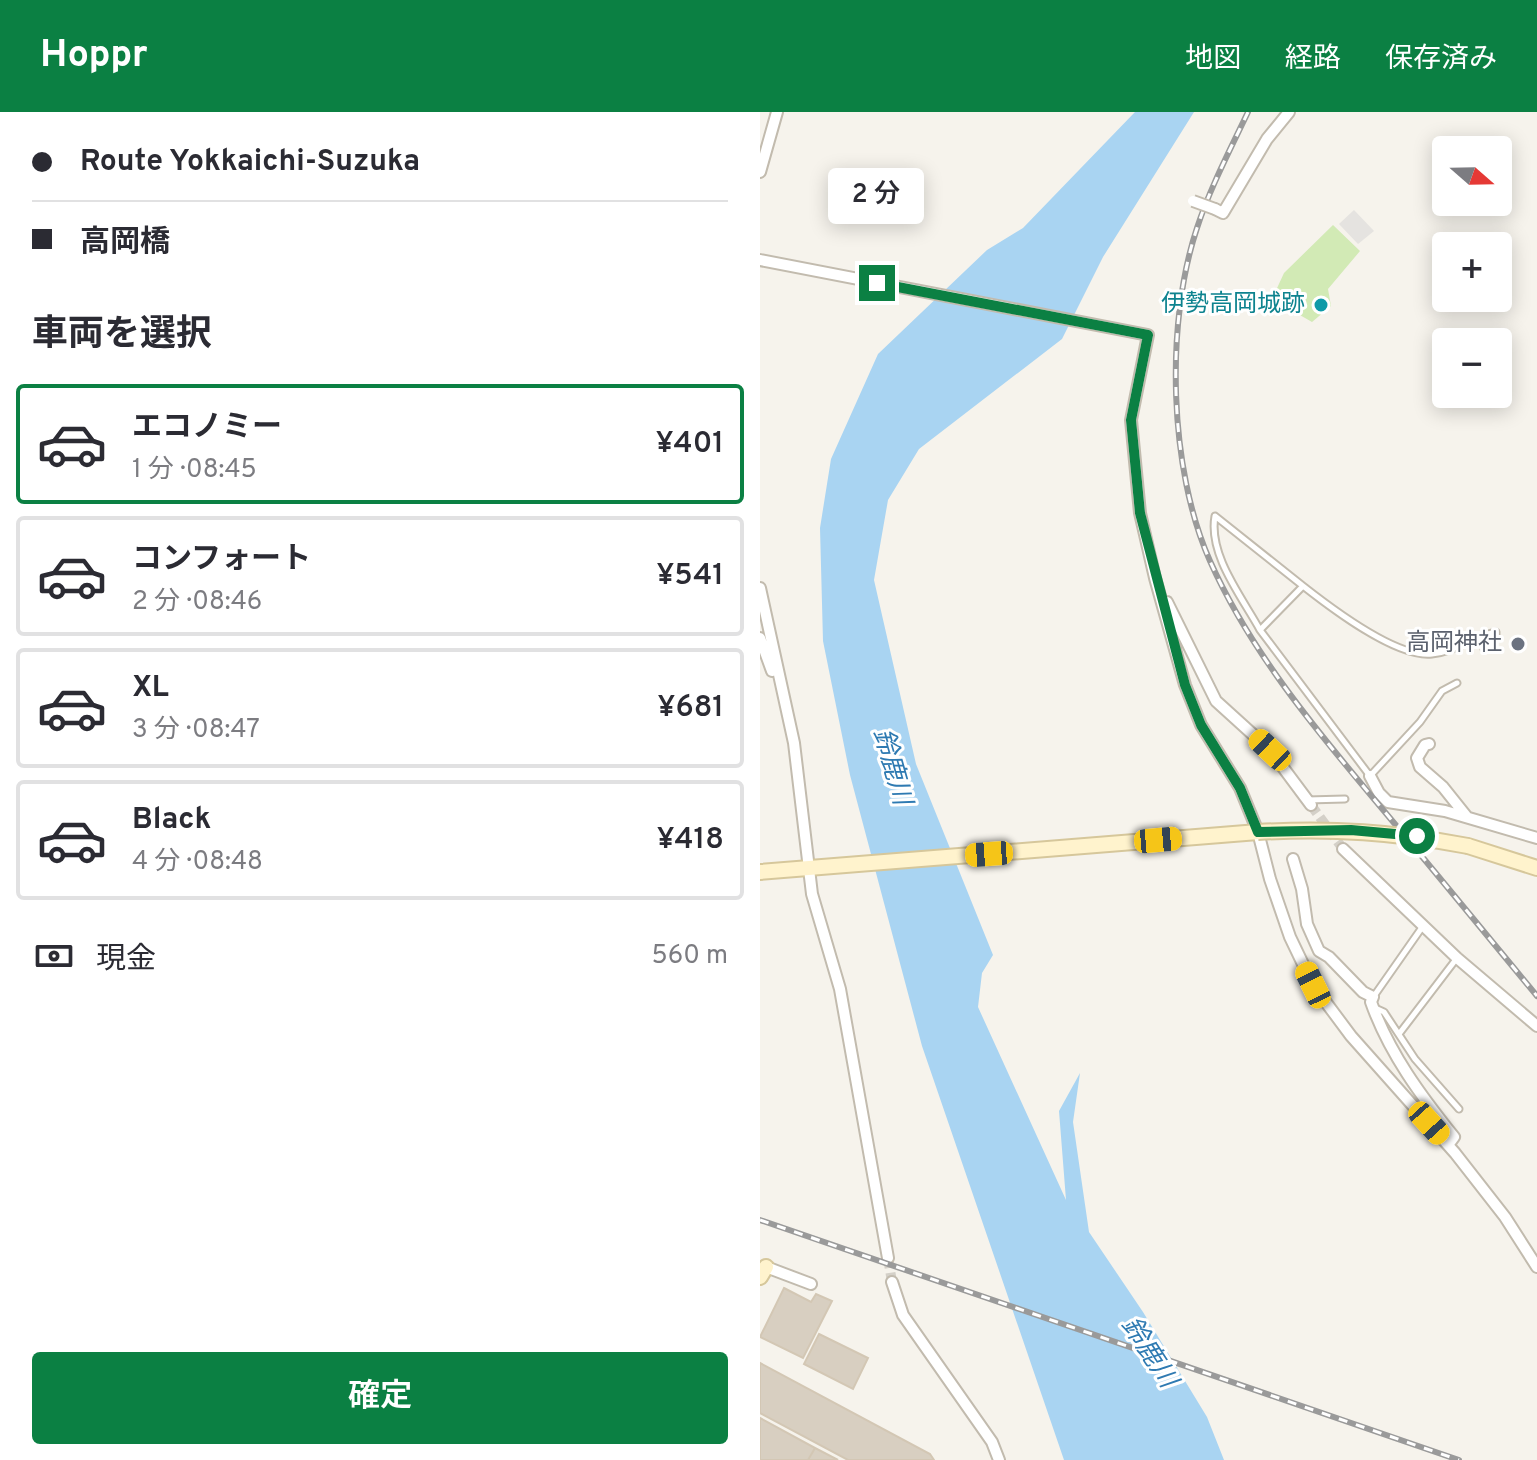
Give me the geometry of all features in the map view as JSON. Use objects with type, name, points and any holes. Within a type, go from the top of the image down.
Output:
[{"type":"main road","points":[[760,872],[1240,832],[1351,830],[1417,836],[1468,846],[1537,868]]},
{"type":"street","points":[[760,172],[777,112]]},
{"type":"street","points":[[1191,200],[1223,213],[1267,139],[1289,112]]},
{"type":"street","points":[[760,260],[1148,335],[1131,420],[1140,513],[1185,685],[1201,725],[1240,788],[1258,832],[1290,937],[1313,985],[1351,1036],[1448,1145],[1505,1217],[1537,1267]]},
{"type":"street","points":[[1155,578],[1216,701],[1270,750],[1309,803]]},
{"type":"street","points":[[760,588],[794,743],[812,868],[812,894],[840,989],[888,1258]]},
{"type":"street","points":[[760,638],[784,703]]},
{"type":"street","points":[[1429,744],[1417,758],[1420,767],[1443,787],[1467,817]]},
{"type":"street","points":[[1370,776],[1388,802],[1467,817],[1537,838]]},
{"type":"street","points":[[1343,849],[1352,861],[1457,958],[1537,1026]]},
{"type":"street","points":[[1293,859],[1313,940],[1319,951],[1329,957],[1373,1002],[1403,1069],[1454,1137],[1448,1145]]},
{"type":"street","points":[[763,1272],[811,1284]]},
{"type":"street","points":[[892,1282],[903,1315],[992,1442],[999,1460]]},
{"type":"lane","points":[[1457,683],[1442,691],[1420,722],[1370,776],[1260,630],[1218,551],[1213,535],[1215,516],[1332,608],[1377,636],[1419,654],[1447,651],[1496,632],[1484,649]]},
{"type":"lane","points":[[1260,630],[1303,586]]},
{"type":"lane","points":[[1309,803],[1345,799]]},
{"type":"lane","points":[[1423,925],[1373,1002],[1384,1012],[1415,1059],[1459,1109]]},
{"type":"lane","points":[[1399,1034],[1457,958]]},
{"type":"green space","points":[[1333,225],[1360,251],[1328,289],[1331,306],[1312,322],[1272,299],[1284,273]]},
{"type":"shaded area","points":[[1354,210],[1374,231],[1358,244],[1339,224]]},
{"type":"water","name":"鈴鹿川","points":[[1135,112],[1194,112],[1103,257],[1062,339],[919,449],[888,500],[874,580],[916,764],[993,955],[982,973],[978,1007],[1066,1200],[1059,1111],[1080,1073],[1073,1122],[1089,1232],[1143,1312],[1207,1417],[1224,1460],[1064,1460],[922,1046],[850,775],[823,641],[820,528],[831,459],[878,354],[987,250],[1023,228]]},
{"type":"building","points":[[784,1288],[811,1302],[816,1294],[832,1301],[803,1358],[760,1337]]},
{"type":"building","points":[[819,1334],[868,1358],[853,1389],[804,1364]]},
{"type":"building","points":[[760,1363],[930,1454],[934,1460],[848,1460],[760,1413]]},
{"type":"building","points":[[760,1418],[815,1448],[808,1460],[760,1460]]},
{"type":"building","points":[[815,1448],[838,1460],[808,1460]]},
{"type":"tunnel","points":[[1311,805],[1343,849]]},
{"type":"tunnel","points":[[888,1258],[892,1282]]},
{"type":"railway","points":[[1248,112],[1202,213],[1187,266],[1180,308],[1176,351],[1179,441],[1196,524],[1226,594],[1244,627],[1286,689],[1537,996]]},
{"type":"railway","points":[[760,1220],[1459,1460]]},
{"type":"place","name":"伊勢高岡城跡","points":[[1321,305]]},
{"type":"place","name":"高岡神社","points":[[1518,644]]},
{"type":"route","points":[[877,283],[1148,335],[1131,420],[1140,513],[1185,685],[1201,725],[1240,788],[1258,832],[1351,830],[1417,836]]}]
